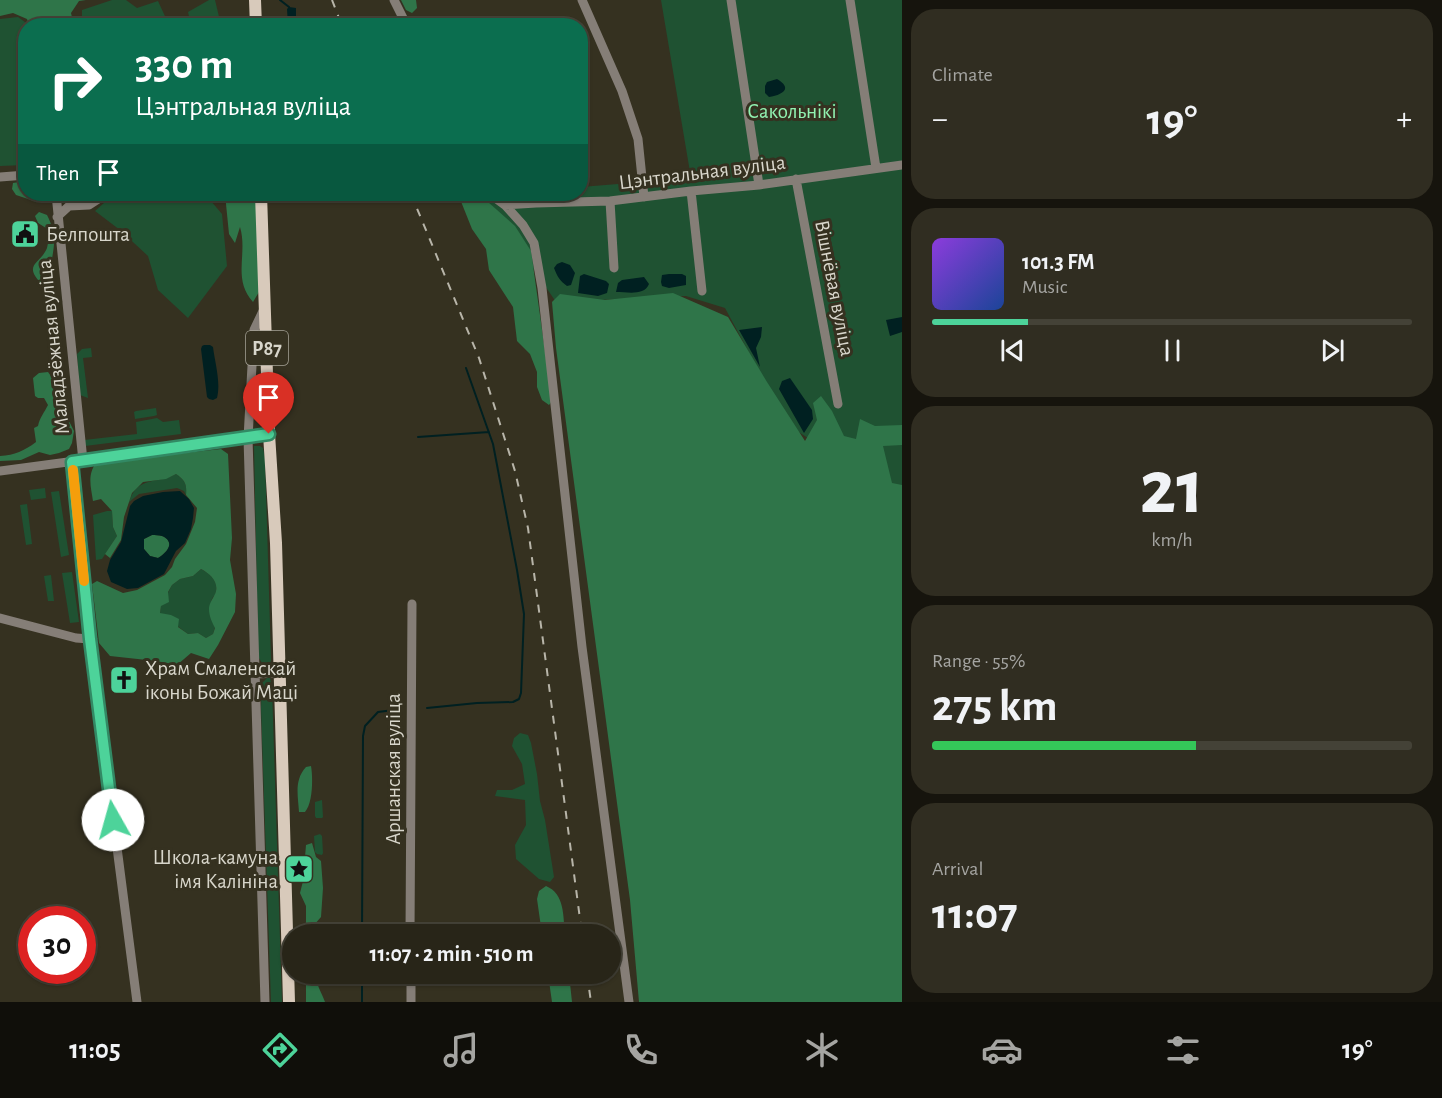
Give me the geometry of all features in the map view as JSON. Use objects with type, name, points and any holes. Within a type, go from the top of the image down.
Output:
[{"type":"main road","points":[[255,0],[256,18]]},
{"type":"main road","name":"Р87","points":[[261,201],[269,434],[276,543],[289,1002]]},
{"type":"street","points":[[394,0],[403,18]]},
{"type":"street","points":[[582,0],[622,91],[638,139],[644,197]]},
{"type":"street","points":[[731,0],[759,184]]},
{"type":"street","points":[[850,0],[876,168]]},
{"type":"street","name":"Цэнтральная вуліца","points":[[506,205],[610,201],[876,168],[902,168]]},
{"type":"street","points":[[0,177],[18,176]]},
{"type":"street","name":"Вішнёвая вуліца","points":[[796,179],[838,404]]},
{"type":"street","points":[[691,191],[702,291]]},
{"type":"street","name":"Маладзёжная вуліца","points":[[56,201],[83,461]]},
{"type":"street","points":[[62,201],[69,206]]},
{"type":"street","points":[[57,217],[69,206],[89,205],[95,201]]},
{"type":"street","points":[[500,201],[523,225],[534,243],[542,288],[582,647],[629,1002]]},
{"type":"street","points":[[610,201],[614,268]]},
{"type":"street","points":[[264,306],[254,330],[248,438],[265,1002]]},
{"type":"street","points":[[0,471],[269,434]]},
{"type":"street","name":"Маладзёжная вуліца","points":[[72,462],[90,639],[137,1002]]},
{"type":"street","name":"Аршанская вуліца","points":[[410,924],[412,603]]},
{"type":"street","points":[[0,618],[76,638],[90,639]]},
{"type":"street","points":[[255,674],[279,673]]},
{"type":"street","points":[[411,984],[411,1002]]},
{"type":"green space","points":[[0,0],[86,0],[79,1],[71,13],[72,18],[25,18],[13,13],[0,16]]},
{"type":"green space","points":[[112,0],[126,0],[137,8],[158,1],[166,18],[82,18],[82,10]]},
{"type":"green space","points":[[209,0],[215,0],[219,18],[189,18],[188,12]]},
{"type":"green space","points":[[401,0],[416,0],[417,8],[412,13],[406,10]]},
{"type":"green space","name":"Сакольнікі","points":[[661,0],[902,0],[902,494],[881,486],[788,425],[725,308],[686,296],[556,302],[487,201],[588,201],[588,186],[691,178]]},
{"type":"green space","points":[[19,18],[18,165],[0,166],[0,19]]},
{"type":"green space","points":[[18,182],[18,196],[12,189],[13,183]]},
{"type":"green space","points":[[106,201],[211,201],[222,214],[227,266],[188,318],[158,290],[148,256],[95,211]]},
{"type":"green space","points":[[226,201],[257,201],[259,292],[253,302],[243,284],[240,227],[235,243],[229,234]]},
{"type":"green space","points":[[461,201],[487,201],[515,226],[531,251],[552,401],[549,405],[542,400],[537,387],[537,372],[530,354],[517,341],[513,307],[489,270],[486,249],[472,229]]},
{"type":"green space","points":[[39,212],[47,215],[54,241],[49,281],[43,285],[33,268],[48,243],[46,228],[38,223],[35,216]]},
{"type":"green space","points":[[673,293],[728,317],[805,441],[817,420],[813,403],[821,396],[832,411],[844,436],[856,439],[860,419],[875,426],[902,425],[902,445],[883,446],[892,483],[902,485],[902,1002],[639,1002],[630,900],[556,348],[552,302],[560,294],[605,300]]},
{"type":"green space","points":[[91,348],[92,357],[83,358],[88,398],[80,395],[77,354],[82,349]]},
{"type":"green space","points":[[48,372],[53,379],[54,401],[67,417],[74,431],[69,449],[50,455],[39,452],[21,460],[0,461],[0,456],[19,452],[36,442],[34,428],[38,426],[48,405],[44,398],[35,396],[33,378],[39,373]]},
{"type":"green space","points":[[156,408],[157,415],[135,419],[134,412]]},
{"type":"green space","points":[[157,418],[163,422],[179,420],[181,434],[85,446],[84,440],[137,434],[136,422]]},
{"type":"green space","points":[[254,446],[263,448],[265,458],[271,660],[267,667],[259,658],[258,643]]},
{"type":"green space","points":[[221,449],[228,454],[232,538],[230,560],[236,594],[235,612],[209,659],[191,653],[177,665],[110,656],[99,643],[92,584],[97,581],[123,593],[137,590],[165,575],[186,544],[195,522],[197,508],[186,495],[186,485],[183,480],[176,474],[166,479],[143,482],[132,493],[124,517],[121,540],[110,558],[105,554],[117,536],[113,527],[112,511],[101,499],[93,501],[91,477],[96,463]],"holes":[[[201,569],[216,584],[216,592],[209,609],[215,628],[213,634],[206,638],[198,633],[188,634],[178,627],[179,619],[160,613],[161,606],[169,602],[168,592],[172,585],[180,579],[193,576]]]},
{"type":"green space","points":[[176,474],[185,483],[186,495],[184,491],[177,488],[139,494],[129,502],[133,493],[143,484]]},
{"type":"green space","points":[[45,488],[46,498],[31,500],[29,490]]},
{"type":"green space","points":[[59,491],[69,555],[61,557],[51,492]]},
{"type":"green space","points":[[27,504],[32,544],[26,545],[20,505]]},
{"type":"green space","points":[[112,511],[113,527],[117,536],[102,559],[96,560],[93,515]]},
{"type":"green space","points":[[152,535],[162,536],[169,541],[169,547],[158,558],[150,556],[144,549],[144,539]]},
{"type":"green space","points":[[201,569],[213,578],[216,584],[211,606],[215,627],[213,634],[206,638],[198,633],[188,634],[160,613],[161,606],[172,585],[180,579],[193,576]]},
{"type":"green space","points":[[72,572],[79,622],[70,623],[62,573]]},
{"type":"green space","points":[[51,575],[54,601],[48,601],[44,576]]},
{"type":"green space","points":[[268,677],[272,687],[282,1002],[271,1002],[261,708],[262,683]]},
{"type":"green space","points":[[520,733],[528,735],[531,743],[554,877],[550,882],[539,879],[516,859],[515,845],[526,825],[525,800],[495,796],[497,790],[512,790],[525,784],[522,764],[512,746],[514,738]]},
{"type":"green space","points":[[311,766],[310,803],[305,812],[299,812],[298,783],[302,772],[306,767]]},
{"type":"green space","points":[[322,800],[323,817],[316,818],[315,802]]},
{"type":"green space","points":[[320,834],[322,836],[322,855],[315,852],[314,836]]},
{"type":"green space","points":[[312,843],[316,857],[321,861],[323,888],[321,917],[315,924],[306,924],[306,906],[300,893],[306,845]]},
{"type":"green space","points":[[546,886],[557,894],[564,924],[541,924],[537,899],[539,891]]},
{"type":"green space","points":[[306,984],[318,984],[325,1002],[306,1002]]},
{"type":"green space","points":[[549,984],[570,984],[572,1002],[552,1002]]},
{"type":"water","points":[[296,8],[296,18],[288,18],[287,9]]},
{"type":"water","points":[[777,79],[785,86],[785,89],[778,95],[769,97],[765,93],[765,86],[767,82]]},
{"type":"water","points":[[562,262],[570,265],[575,273],[571,285],[567,286],[562,282],[554,268]]},
{"type":"water","points":[[584,274],[606,281],[609,284],[607,293],[598,296],[578,293],[580,276]]},
{"type":"water","points":[[662,275],[686,276],[686,285],[669,288],[662,286]]},
{"type":"water","points":[[644,277],[649,284],[647,288],[635,293],[616,292],[618,283],[622,280]]},
{"type":"water","points":[[902,317],[902,332],[890,336],[886,320]]},
{"type":"water","points":[[762,327],[756,348],[760,367],[739,330]]},
{"type":"water","points":[[204,345],[213,347],[218,392],[217,398],[213,400],[207,397],[201,349]]},
{"type":"water","points":[[790,378],[812,410],[813,419],[804,433],[779,389],[782,381]]},
{"type":"water","points":[[180,491],[189,499],[194,508],[191,529],[185,543],[176,551],[164,574],[138,588],[127,589],[111,582],[107,571],[110,560],[121,542],[130,506],[143,496]],"holes":[[[152,535],[162,536],[169,541],[169,547],[158,558],[150,556],[144,549],[144,539]]]},
{"type":"waterway","points":[[280,0],[289,7]]},
{"type":"waterway","points":[[427,708],[513,702],[519,699],[521,693],[524,614],[517,570],[493,444],[466,368]]},
{"type":"waterway","points":[[418,437],[489,432]]},
{"type":"waterway","points":[[362,924],[363,736],[365,726],[378,712],[402,709]]},
{"type":"waterway","points":[[362,984],[362,1002]]},
{"type":"railway","points":[[332,0],[339,18]]},
{"type":"railway","points":[[414,201],[479,358],[515,471],[528,528],[581,924]]},
{"type":"railway","points":[[588,984],[591,1002]]},
{"type":"slow traffic","points":[[73,470],[84,581]]},
{"type":"place","name":"Белпошта","points":[[25,234]]},
{"type":"place","name":"Храм Смаленскай іконы Божай Маці","points":[[124,680]]},
{"type":"place","name":"Школа-камуна імя Калініна","points":[[299,869]]},
{"type":"route","points":[[113,820],[90,639],[72,462],[269,434]]}]
